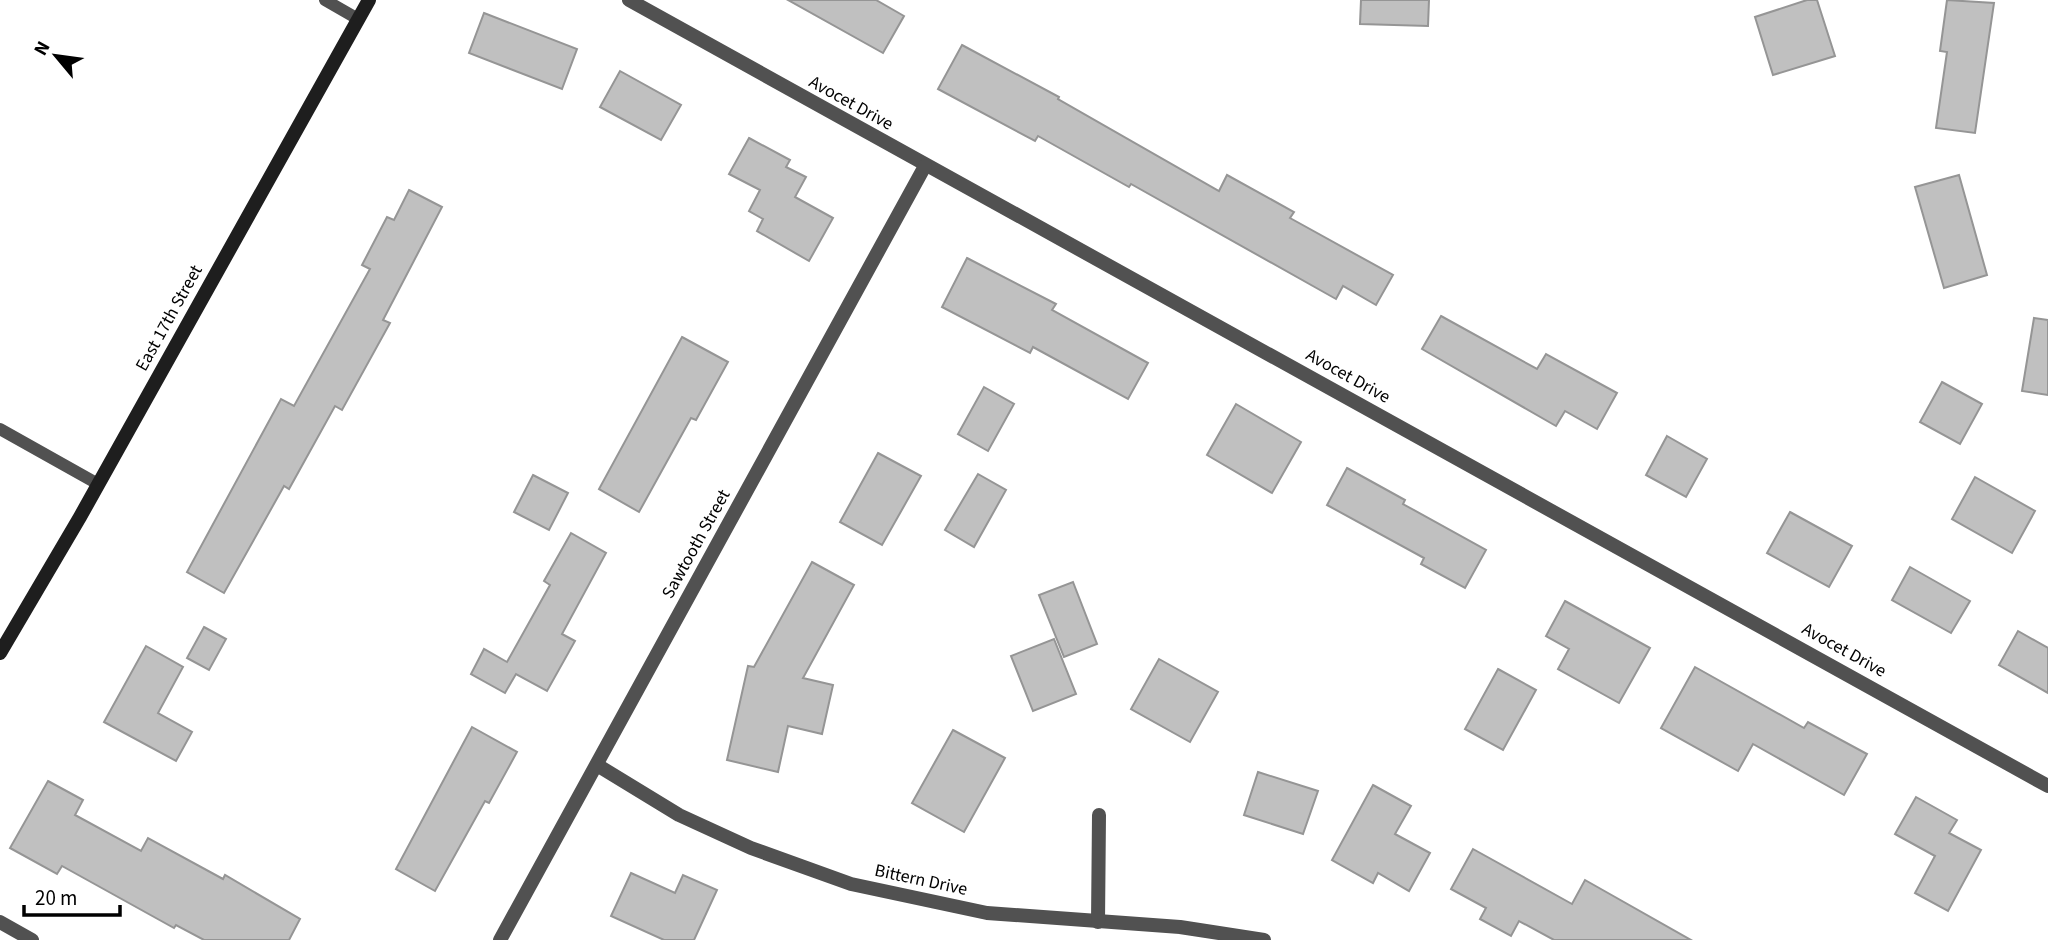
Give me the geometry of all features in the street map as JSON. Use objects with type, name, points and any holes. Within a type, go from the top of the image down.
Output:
[{"type":"main road","name":"East 17th Street","points":[[0,653],[98,484],[369,0]]},
{"type":"street","name":"Avocet Drive","points":[[629,0],[2048,786]]},
{"type":"street","name":"Sawtooth Street","points":[[500,940],[925,166]]},
{"type":"street","name":"Bittern Drive","points":[[597,765],[679,815],[751,848],[851,884],[987,913],[1180,927],[1264,940]]},
{"type":"street","points":[[1098,922],[1099,815]]},
{"type":"street","points":[[0,922],[32,940]]},
{"type":"lane","points":[[325,0],[358,19]]},
{"type":"lane","points":[[0,429],[98,484]]},
{"type":"building","points":[[788,0],[876,0],[904,16],[883,53]]},
{"type":"building","points":[[1361,0],[1429,0],[1428,26],[1360,24]]},
{"type":"building","points":[[1807,0],[1817,0],[1835,56],[1773,75],[1755,17]]},
{"type":"building","points":[[1947,0],[1994,3],[1975,133],[1936,128],[1947,52],[1940,51]]},
{"type":"building","points":[[484,13],[577,49],[562,89],[469,53]]},
{"type":"building","points":[[962,45],[1059,97],[1058,99],[1219,191],[1227,175],[1294,212],[1290,218],[1393,275],[1376,305],[1343,286],[1336,299],[1131,184],[1129,187],[1038,136],[1035,141],[938,89]]},
{"type":"building","points":[[620,71],[681,105],[661,140],[600,107]]},
{"type":"building","points":[[749,138],[790,160],[786,167],[806,177],[795,197],[833,218],[809,261],[757,231],[763,219],[749,211],[760,190],[729,174]]},
{"type":"building","points":[[1959,175],[1987,275],[1944,288],[1915,187]]},
{"type":"building","points":[[409,190],[442,207],[383,320],[390,323],[342,410],[335,406],[289,489],[284,486],[224,593],[187,572],[281,399],[294,406],[370,269],[362,265],[387,217],[394,220]]},
{"type":"building","points":[[967,258],[1056,304],[1052,310],[1148,363],[1128,399],[1033,347],[1030,353],[942,307]]},
{"type":"building","points":[[1441,316],[1537,369],[1546,354],[1617,393],[1597,429],[1565,411],[1556,426],[1422,349]]},
{"type":"building","points":[[2034,318],[2048,320],[2048,395],[2022,391]]},
{"type":"building","points":[[682,337],[728,362],[696,420],[691,418],[639,512],[599,489]]},
{"type":"building","points":[[1942,382],[1982,404],[1960,444],[1920,422]]},
{"type":"building","points":[[984,387],[1014,404],[988,451],[958,434]]},
{"type":"building","points":[[1236,404],[1301,442],[1272,493],[1207,455]]},
{"type":"building","points":[[1667,436],[1707,459],[1686,497],[1646,475]]},
{"type":"building","points":[[878,453],[921,476],[882,545],[840,522]]},
{"type":"building","points":[[1347,468],[1405,500],[1403,504],[1486,550],[1465,588],[1421,564],[1424,558],[1327,505]]},
{"type":"building","points":[[978,474],[1006,490],[974,547],[945,530]]},
{"type":"building","points":[[533,475],[568,493],[549,530],[514,512]]},
{"type":"building","points":[[1975,477],[2035,511],[2012,553],[1952,519]]},
{"type":"building","points":[[1790,512],[1852,546],[1829,587],[1767,553]]},
{"type":"building","points":[[571,533],[606,553],[562,634],[575,641],[547,691],[516,674],[505,693],[471,674],[484,649],[507,662],[550,585],[544,581]]},
{"type":"building","points":[[812,562],[854,585],[803,678],[833,685],[822,734],[788,726],[778,772],[727,760],[748,666],[754,667]]},
{"type":"building","points":[[1910,567],[1970,601],[1951,633],[1892,600]]},
{"type":"building","points":[[1073,582],[1097,644],[1064,657],[1039,595]]},
{"type":"building","points":[[1565,601],[1650,648],[1619,703],[1558,669],[1569,649],[1546,636]]},
{"type":"building","points":[[204,627],[226,639],[209,670],[187,658]]},
{"type":"building","points":[[2018,631],[2048,648],[2048,693],[1999,665]]},
{"type":"building","points":[[1054,639],[1076,694],[1033,711],[1011,656]]},
{"type":"building","points":[[146,646],[183,667],[158,713],[192,732],[176,761],[104,722]]},
{"type":"building","points":[[1159,659],[1218,692],[1190,742],[1131,709]]},
{"type":"building","points":[[1695,667],[1804,728],[1808,722],[1867,754],[1844,795],[1753,744],[1738,771],[1661,728]]},
{"type":"building","points":[[1498,669],[1536,690],[1503,750],[1465,729]]},
{"type":"building","points":[[472,727],[517,752],[489,803],[485,801],[435,891],[396,869]]},
{"type":"building","points":[[953,730],[1005,758],[964,832],[912,803]]},
{"type":"building","points":[[1258,772],[1318,791],[1303,834],[1244,815]]},
{"type":"building","points":[[48,781],[83,800],[75,815],[141,851],[148,838],[223,879],[225,875],[300,919],[289,940],[204,940],[176,925],[174,928],[62,866],[57,874],[10,848]]},
{"type":"building","points":[[1373,785],[1411,806],[1395,834],[1430,853],[1409,891],[1378,873],[1373,883],[1332,860]]},
{"type":"building","points":[[1916,797],[1957,820],[1949,833],[1981,850],[1948,911],[1915,893],[1935,856],[1895,834]]},
{"type":"building","points":[[1473,849],[1572,904],[1585,880],[1691,940],[1554,940],[1519,921],[1511,936],[1480,919],[1486,908],[1451,889]]},
{"type":"building","points":[[631,873],[675,893],[683,875],[717,890],[694,940],[664,940],[611,916]]}]
